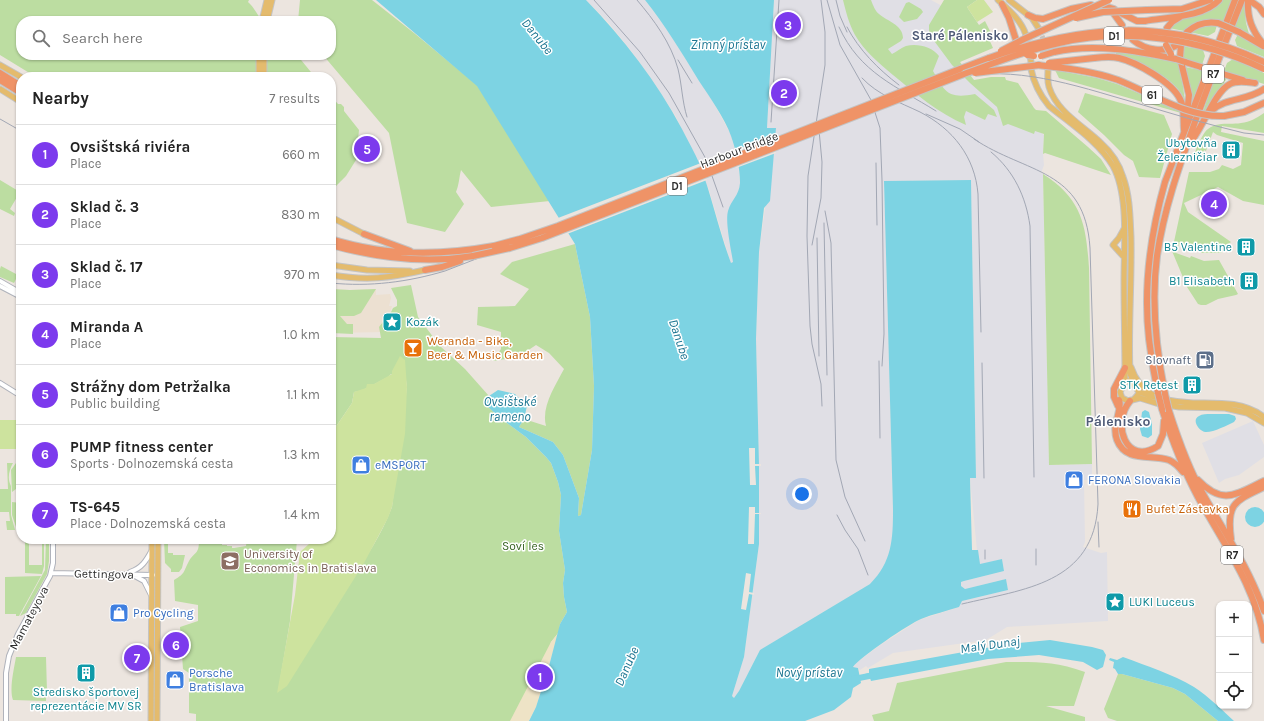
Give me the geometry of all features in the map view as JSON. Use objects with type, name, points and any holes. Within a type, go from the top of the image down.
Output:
[{"type":"highway","points":[[989,58],[1010,45],[1109,0]]},
{"type":"highway","points":[[1104,6],[1129,18],[1142,21],[1183,12],[1210,0]]},
{"type":"highway","points":[[1053,25],[1093,14],[1128,10],[1183,12],[1204,11],[1215,5],[1219,0]]},
{"type":"highway","name":"R7","points":[[1179,448],[1165,418],[1158,395],[1149,338],[1147,290],[1148,274],[1161,197],[1235,0]]},
{"type":"highway","name":"R7","points":[[1242,0],[1175,178],[1165,211],[1155,274],[1154,311],[1159,365],[1179,448],[1180,459],[1203,493],[1232,542],[1250,575],[1264,611]]},
{"type":"highway","points":[[1248,0],[1259,7],[1264,14]]},
{"type":"highway","points":[[1248,0],[1248,14],[1251,27],[1264,46]]},
{"type":"highway","points":[[1000,2],[1009,18],[1016,40]]},
{"type":"highway","points":[[1028,15],[1043,19],[1071,9],[1091,5]]},
{"type":"highway","points":[[1114,11],[1122,25]]},
{"type":"highway","points":[[1167,28],[1183,12]]},
{"type":"highway","points":[[1187,32],[1198,24],[1208,22],[1218,23],[1239,32],[1264,46]]},
{"type":"highway","name":"D1","points":[[989,58],[1023,46],[1058,37],[1097,31],[1129,30],[1159,32],[1191,37],[1222,45],[1264,62]]},
{"type":"highway","name":"D1","points":[[964,74],[1013,56],[1054,44],[1080,39],[1116,36],[1159,38],[1189,43],[1225,53],[1264,69]]},
{"type":"highway","points":[[1133,40],[1142,46],[1160,50],[1169,49],[1179,44],[1180,58],[1189,95],[1184,133]]},
{"type":"highway","points":[[1165,44],[1176,59]]},
{"type":"highway","points":[[1040,55],[1068,49],[1092,48],[1137,52],[1176,59],[1264,86]]},
{"type":"highway","points":[[964,74],[1094,58],[1112,57],[1125,60],[1166,82],[1174,89],[1181,100],[1184,133]]},
{"type":"highway","name":"Harbour Bridge","points":[[417,254],[463,251],[494,246],[545,230],[989,58]]},
{"type":"highway","name":"61","points":[[1037,65],[1080,70],[1106,76],[1131,85],[1195,114],[1224,116],[1244,112],[1264,103]]},
{"type":"highway","points":[[0,73],[16,83]]},
{"type":"highway","name":"Harbour Bridge","points":[[473,256],[522,245],[560,232],[964,74]]},
{"type":"highway","points":[[0,80],[16,89]]},
{"type":"highway","points":[[1186,148],[1193,140],[1221,92],[1230,84],[1240,82],[1255,83]]},
{"type":"highway","points":[[1206,117],[1216,107],[1223,103],[1254,95],[1264,90]]},
{"type":"highway","points":[[364,234],[417,254]]},
{"type":"highway","name":"D1","points":[[336,240],[371,249],[417,254]]},
{"type":"highway","name":"D1","points":[[336,246],[370,255],[401,259],[446,259],[473,256]]},
{"type":"highway","points":[[425,270],[442,267],[473,256]]},
{"type":"highway","points":[[1118,412],[1114,391],[1127,366]]},
{"type":"highway","points":[[1119,400],[1120,405],[1115,431],[1122,448],[1135,456],[1180,459]]},
{"type":"highway","points":[[1130,402],[1122,418],[1122,435],[1127,444],[1138,451],[1146,452],[1153,450],[1158,446],[1164,434],[1165,418]]},
{"type":"highway","points":[[1190,475],[1213,493],[1226,496],[1237,493],[1264,481]]},
{"type":"highway","name":"R7","points":[[1190,475],[1198,497],[1244,578],[1257,610],[1264,640]]},
{"type":"highway","points":[[1232,542],[1229,525],[1229,518],[1232,508],[1242,498],[1264,487]]},
{"type":"main road","points":[[263,16],[267,0]]},
{"type":"main road","points":[[268,16],[272,0]]},
{"type":"main road","points":[[1009,0],[1028,15],[1041,33]]},
{"type":"main road","points":[[1000,2],[1017,19],[1025,30],[1026,35]]},
{"type":"main road","points":[[1031,62],[1040,55]]},
{"type":"main road","points":[[259,60],[260,72]]},
{"type":"main road","points":[[264,60],[264,72]]},
{"type":"main road","points":[[0,65],[16,74]]},
{"type":"main road","points":[[1031,69],[1036,87],[1040,94],[1049,106],[1096,146],[1112,165],[1122,191],[1127,366],[1130,375],[1138,384],[1138,392],[1130,402]]},
{"type":"main road","points":[[1048,69],[1049,88],[1054,99],[1060,107],[1109,151],[1124,178],[1127,191],[1130,215],[1127,366],[1124,381],[1120,390],[1120,394],[1123,399],[1130,402],[1140,398],[1179,407],[1217,407],[1238,410],[1252,416],[1264,424]]},
{"type":"main road","points":[[0,89],[16,99]]},
{"type":"main road","points":[[336,220],[364,234]]},
{"type":"main road","points":[[1124,229],[1113,245],[1124,256]]},
{"type":"main road","points":[[336,266],[381,271],[425,270]]},
{"type":"main road","points":[[336,275],[372,279],[394,277],[425,270]]},
{"type":"main road","points":[[1127,366],[1142,387],[1158,395]]},
{"type":"main road","points":[[1144,400],[1130,402],[1119,400],[1116,390],[1124,381],[1129,381],[1138,392],[1158,395],[1185,402],[1216,402],[1233,404],[1252,409],[1264,417]]},
{"type":"main road","points":[[152,544],[155,575],[157,721]]},
{"type":"main road","points":[[151,721],[152,596],[158,544]]},
{"type":"street","points":[[0,281],[16,290]]},
{"type":"street","points":[[1,287],[16,294]]},
{"type":"street","points":[[0,383],[16,393]]},
{"type":"street","name":"Mamateyova","points":[[6,721],[6,673],[9,656],[18,634],[48,582],[51,573],[53,544]]},
{"type":"street","points":[[126,574],[142,566],[152,549]]},
{"type":"street","name":"Gettingova","points":[[51,573],[155,575]]},
{"type":"street","points":[[131,574],[144,581],[152,596]]},
{"type":"shaded area","points":[[586,0],[645,0],[666,28],[713,102],[731,135],[738,162],[740,184],[737,196],[731,204],[728,212],[733,262],[731,264],[709,190],[675,115],[629,48],[608,22]]},
{"type":"shaded area","points":[[774,0],[931,0],[944,7],[934,30],[974,80],[1044,135],[1044,165],[1041,173],[1043,174],[1049,465],[1092,464],[1092,480],[1084,480],[1085,542],[1083,547],[1101,553],[1107,552],[1108,621],[1007,627],[986,640],[893,653],[868,668],[866,666],[860,670],[853,667],[856,663],[879,646],[919,620],[959,607],[962,601],[1008,590],[1006,579],[965,589],[961,586],[961,582],[1004,571],[1002,559],[983,564],[980,564],[978,561],[970,478],[976,478],[971,180],[884,181],[893,510],[893,535],[890,554],[879,575],[870,584],[760,650],[739,691],[734,698],[732,696],[744,657],[759,544],[756,339],[759,252],[776,129],[767,128]]},
{"type":"shaded area","points":[[336,289],[376,289],[376,295],[390,294],[391,298],[389,306],[392,306],[385,332],[336,333]]},
{"type":"shaded area","points":[[1253,421],[1264,445],[1264,457],[1239,475],[1225,479],[1219,483],[1202,443]]},
{"type":"green space","points":[[0,0],[249,0],[248,2],[259,16],[16,16],[16,60],[301,60],[311,72],[28,72],[0,55]]},
{"type":"green space","points":[[300,0],[372,0],[477,85],[550,201],[491,207],[461,170],[456,192],[464,204],[445,232],[407,223],[389,133],[327,60],[336,60],[336,16],[298,16]]},
{"type":"green space","points":[[843,0],[871,0],[878,13],[898,27],[902,34],[903,38],[901,41],[888,49],[892,54],[910,45],[924,46],[932,50],[939,56],[933,71],[941,85],[953,95],[959,96],[975,94],[994,110],[997,117],[988,114],[985,120],[966,111],[964,117],[966,125],[946,115],[919,96],[882,66],[863,46],[851,27]]},
{"type":"green space","points":[[944,0],[977,0],[967,7],[979,25],[985,21],[993,37],[989,39],[993,48],[960,62],[974,80],[991,77],[1005,77],[1006,80],[1018,83],[1036,110],[1046,111],[1088,147],[1101,159],[1111,175],[1045,153],[1043,154],[1044,134],[1035,131],[1034,134],[1008,124],[1003,126],[997,107],[952,65],[929,34],[929,25]]},
{"type":"green space","points":[[977,0],[984,0],[993,12],[977,22],[967,7]]},
{"type":"green space","points":[[1222,0],[1232,0],[1224,22],[1219,20],[1203,20],[1193,24],[1184,31],[1169,28],[1180,19],[1212,10]]},
{"type":"green space","points":[[909,2],[921,9],[923,12],[917,19],[904,22],[899,17],[906,3]]},
{"type":"green space","points":[[1244,3],[1246,23],[1249,34],[1234,26]]},
{"type":"green space","points":[[1202,25],[1217,25],[1215,32],[1208,36],[1189,32]]},
{"type":"green space","points":[[1238,34],[1264,49],[1264,57],[1237,46],[1235,40]]},
{"type":"green space","points":[[1182,46],[1203,50],[1205,56],[1202,65],[1182,57]]},
{"type":"green space","points":[[1116,52],[1178,63],[1185,101],[1178,89],[1160,74],[1116,54]]},
{"type":"green space","points":[[1233,59],[1264,73],[1264,84],[1224,71],[1227,63]]},
{"type":"green space","points":[[1185,67],[1205,71],[1193,106],[1190,106],[1190,86]]},
{"type":"green space","points":[[1055,70],[1097,78],[1117,84],[1180,111],[1181,113],[1059,78]]},
{"type":"green space","points":[[1215,75],[1227,78],[1207,112],[1203,112]]},
{"type":"green space","points":[[1085,93],[1164,115],[1172,134],[1160,178],[1139,177],[1133,161],[1124,155],[1078,112]]},
{"type":"green space","points":[[336,102],[344,107],[344,111],[359,130],[356,160],[346,176],[336,186]]},
{"type":"green space","points":[[1264,113],[1264,133],[1222,126],[1221,132],[1264,141],[1264,205],[1243,201],[1218,187],[1184,203],[1188,212],[1231,242],[1221,253],[1203,253],[1179,244],[1176,253],[1190,258],[1191,256],[1204,261],[1219,260],[1238,294],[1218,299],[1206,305],[1198,304],[1187,287],[1172,251],[1189,172],[1210,172],[1219,169],[1222,165],[1233,169],[1241,165],[1243,143],[1217,135],[1213,132],[1206,151],[1204,150],[1200,161],[1191,162],[1205,132],[1208,129],[1220,124],[1237,124],[1247,122]]},
{"type":"green space","points":[[1043,174],[1056,183],[1074,203],[1080,214],[1086,238],[1089,268],[1092,464],[1049,465]]},
{"type":"green space","points":[[0,180],[16,190],[16,199],[10,209],[15,213],[14,216],[0,209]]},
{"type":"green space","points":[[575,244],[590,317],[594,386],[592,450],[581,515],[578,516],[579,498],[563,455],[553,442],[519,427],[524,419],[546,426],[545,411],[547,404],[564,369],[549,353],[536,345],[518,357],[493,361],[501,349],[501,332],[477,325],[478,307],[515,306],[529,289],[500,274],[512,262]]},
{"type":"green space","points":[[1,266],[16,274],[14,283],[0,277]]},
{"type":"green space","name":"Soví les","points":[[411,285],[418,317],[440,346],[465,369],[489,396],[486,405],[499,417],[526,437],[546,457],[551,463],[558,482],[561,495],[559,531],[565,570],[563,583],[567,612],[560,624],[559,632],[551,642],[527,721],[196,721],[196,714],[189,713],[189,673],[183,669],[180,627],[198,621],[198,605],[175,601],[174,580],[178,578],[185,570],[191,558],[197,552],[198,544],[222,544],[232,546],[232,548],[246,546],[246,544],[297,544],[290,621],[278,692],[303,649],[362,564],[383,527],[392,507],[407,387],[406,380],[391,374],[361,391],[354,392],[352,403],[336,427],[336,337],[381,338],[379,327],[393,308],[397,306],[397,300],[391,288]]},
{"type":"green space","points":[[336,289],[376,289],[361,313],[354,316],[340,316],[347,324],[353,324],[353,334],[336,333]]},
{"type":"green space","points":[[400,356],[405,360],[407,387],[405,434],[392,507],[388,518],[364,563],[287,686],[277,693],[295,595],[300,552],[309,544],[336,544],[336,427],[352,403],[354,392],[366,388],[367,384],[374,384],[392,374],[392,371]]},
{"type":"green space","points":[[0,420],[16,420],[16,449],[0,449]]},
{"type":"green space","points":[[7,463],[13,463],[9,477],[11,486],[11,515],[15,530],[7,530],[6,521],[10,521],[9,512],[0,512],[0,489],[8,489]]},
{"type":"green space","points":[[16,463],[16,489],[12,492],[11,470]]},
{"type":"green space","points":[[12,502],[16,502],[16,527],[12,515]]},
{"type":"green space","points":[[25,544],[29,544],[29,565],[42,565],[42,544],[44,544],[44,566],[42,574],[25,573]]},
{"type":"green space","points":[[46,544],[49,544],[47,574],[26,613],[20,616],[45,570]]},
{"type":"green space","points":[[164,544],[168,544],[168,553],[173,553],[173,555],[185,555],[182,568],[179,572],[171,572],[171,569],[165,563]]},
{"type":"green space","points":[[41,576],[19,616],[16,616],[16,614],[5,614],[5,577]]},
{"type":"green space","points":[[16,657],[46,657],[47,692],[44,692],[44,687],[37,688],[37,698],[44,698],[44,694],[46,694],[46,701],[13,700],[12,685]]},
{"type":"green space","points":[[1006,662],[1036,662],[1055,664],[1085,672],[1074,706],[1046,706],[1085,717],[1085,721],[874,721],[872,715],[889,711],[897,683]]},
{"type":"green space","points":[[1118,674],[1173,688],[1185,694],[1218,721],[1117,721],[1108,718],[1104,709]]},
{"type":"sand","points":[[559,632],[536,707],[529,721],[510,721],[551,642]]},
{"type":"water","points":[[376,0],[586,0],[614,30],[651,78],[682,129],[700,165],[731,263],[733,262],[727,216],[729,207],[738,191],[740,183],[733,141],[725,122],[673,39],[645,0],[774,0],[767,128],[776,128],[770,201],[764,208],[759,252],[756,339],[759,544],[744,657],[732,696],[734,698],[760,650],[870,584],[877,576],[887,559],[892,540],[893,510],[884,181],[971,180],[976,478],[970,478],[972,550],[978,550],[980,564],[1002,559],[1004,571],[961,582],[961,586],[965,589],[1006,579],[1008,590],[962,601],[959,607],[921,619],[896,634],[857,662],[853,667],[858,668],[861,683],[853,688],[851,697],[834,710],[805,721],[529,721],[536,707],[560,624],[567,612],[563,583],[565,570],[559,531],[561,495],[551,463],[546,457],[526,437],[499,417],[486,405],[489,396],[498,390],[515,394],[527,406],[524,419],[519,427],[553,442],[563,455],[579,498],[578,516],[581,515],[592,450],[594,386],[590,317],[575,244],[477,86]]},
{"type":"water","points":[[1145,410],[1149,412],[1152,424],[1152,435],[1148,438],[1142,436],[1140,429],[1142,412]]},
{"type":"water","points":[[1229,414],[1235,416],[1236,419],[1234,422],[1216,430],[1205,432],[1198,428],[1196,423],[1197,418],[1202,415]]},
{"type":"water","points":[[1255,507],[1262,510],[1265,517],[1262,524],[1255,527],[1248,524],[1245,517],[1248,510]]},
{"type":"water","points":[[1050,640],[1103,650],[1106,655],[1103,667],[1097,670],[1083,662],[1039,655],[988,659],[871,681],[870,678],[867,679],[865,674],[869,673],[869,669],[1008,644]]},
{"type":"water","points":[[1123,657],[1186,682],[1210,699],[1216,704],[1216,709],[1221,709],[1234,721],[1218,721],[1185,694],[1173,688],[1118,674],[1113,668],[1114,662],[1109,660],[1110,658],[1117,660]]},
{"type":"pier","points":[[777,134],[776,153],[736,168],[733,151]]},
{"type":"pier","points":[[701,163],[707,180],[567,234],[558,218]]},
{"type":"pier","points":[[749,448],[755,448],[755,464],[761,464],[761,466],[755,466],[756,485],[750,485]]},
{"type":"pier","points":[[749,507],[755,507],[755,513],[761,513],[755,514],[754,544],[748,544]]},
{"type":"pier","points":[[746,573],[751,574],[749,592],[754,593],[754,595],[749,594],[746,610],[741,609]]},
{"type":"waterway","name":"Malý Dunaj","points":[[854,679],[874,675]]},
{"type":"tunnel","points":[[1042,36],[1045,44]]},
{"type":"railway","points":[[594,0],[640,52],[669,93],[706,159],[723,207]]},
{"type":"railway","points":[[637,0],[656,24],[675,59],[687,117]]},
{"type":"railway","points":[[771,122],[779,0]]},
{"type":"railway","points":[[821,0],[825,32],[825,65],[808,176],[807,236],[810,326],[812,344],[821,384],[822,406]]},
{"type":"railway","points":[[827,0],[840,45],[871,100],[880,128],[884,334],[882,366]]},
{"type":"railway","points":[[836,0],[840,16],[847,32]]},
{"type":"railway","points":[[839,27],[857,56],[868,67],[893,86],[936,111]]},
{"type":"railway","points":[[847,27],[857,44],[870,59],[899,85]]},
{"type":"railway","points":[[678,60],[692,83]]},
{"type":"railway","points":[[336,283],[389,283],[445,271],[930,83],[954,77],[977,74],[1021,75],[1066,83],[1193,120],[1244,133],[1264,135]]},
{"type":"railway","points":[[862,78],[882,94],[920,112],[943,127],[967,156],[976,181],[978,194],[981,332]]},
{"type":"railway","points":[[926,114],[960,129],[979,142]]},
{"type":"railway","points":[[0,119],[16,128]]},
{"type":"railway","points":[[812,245],[821,198],[822,162],[819,130]]},
{"type":"railway","points":[[962,604],[1031,587],[1052,578],[1070,567],[1084,551],[1094,531],[1098,504],[1090,248],[1086,222],[1077,202],[1065,188],[1050,177],[974,139]]},
{"type":"railway","points":[[991,152],[999,159],[1018,185],[1030,226],[1034,477]]},
{"type":"railway","points":[[876,163],[877,225]]},
{"type":"railway","points":[[825,211],[831,243],[836,460],[845,497],[865,541]]},
{"type":"railway","points":[[824,223],[827,375]]},
{"type":"railway","points":[[817,238],[819,356]]},
{"type":"railway","points":[[879,361],[880,438]]},
{"type":"railway","points":[[982,363],[984,478]]},
{"type":"railway","points":[[837,515],[858,549],[868,575]]},
{"type":"railway","points":[[1098,522],[1099,547]]},
{"type":"railway","points":[[1036,549],[1036,565]]},
{"type":"railway","points":[[985,550],[985,559]]},
{"type":"place","name":"Sklad č. 17","points":[[788,25]]},
{"type":"place","name":"Sklad č. 3","points":[[784,93]]},
{"type":"place","name":"Strážny dom Petržalka","points":[[367,149]]},
{"type":"place","name":"Ubytovňa Železničiar","points":[[1231,150]]},
{"type":"place","name":"Miranda A","points":[[1214,204]]},
{"type":"place","name":"B5 Valentine","points":[[1246,247]]},
{"type":"place","name":"B1 Elisabeth","points":[[1249,281]]},
{"type":"place","name":"Kozák","points":[[392,322]]},
{"type":"place","name":"Weranda - Bike, Beer & Music Garden","points":[[413,348]]},
{"type":"place","name":"Slovnaft","points":[[1205,360]]},
{"type":"place","name":"STK Retest","points":[[1192,385]]},
{"type":"place","name":"eMSPORT","points":[[361,465]]},
{"type":"place","name":"FERONA Slovakia","points":[[1074,480]]},
{"type":"place","name":"Bufet Zástavka","points":[[1132,509]]},
{"type":"place","name":"University of Economics in Bratislava","points":[[230,561]]},
{"type":"place","name":"LUKI Luceus","points":[[1115,602]]},
{"type":"place","name":"Pro Cycling","points":[[119,613]]},
{"type":"place","name":"PUMP fitness center","points":[[176,645]]},
{"type":"place","name":"TS-645","points":[[137,658]]},
{"type":"place","name":"Stredisko športovej reprezentácie MV SR","points":[[86,673]]},
{"type":"place","name":"Ovsištská riviéra","points":[[540,677]]},
{"type":"place","name":"Porsche Bratislava","points":[[175,680]]},
{"type":"district","name":"Staré Pálenisko","points":[[960,35]]},
{"type":"district","name":"Pálenisko","points":[[1118,421]]},
{"type":"water label","name":"Danube","points":[[538,36]]},
{"type":"water label","name":"Zimný prístav","points":[[728,44]]},
{"type":"water label","name":"Danube","points":[[680,339]]},
{"type":"water label","name":"Ovsištské rameno","points":[[510,408]]},
{"type":"water label","name":"Danube","points":[[626,666]]},
{"type":"water label","name":"Nový prístav","points":[[809,672]]}]
